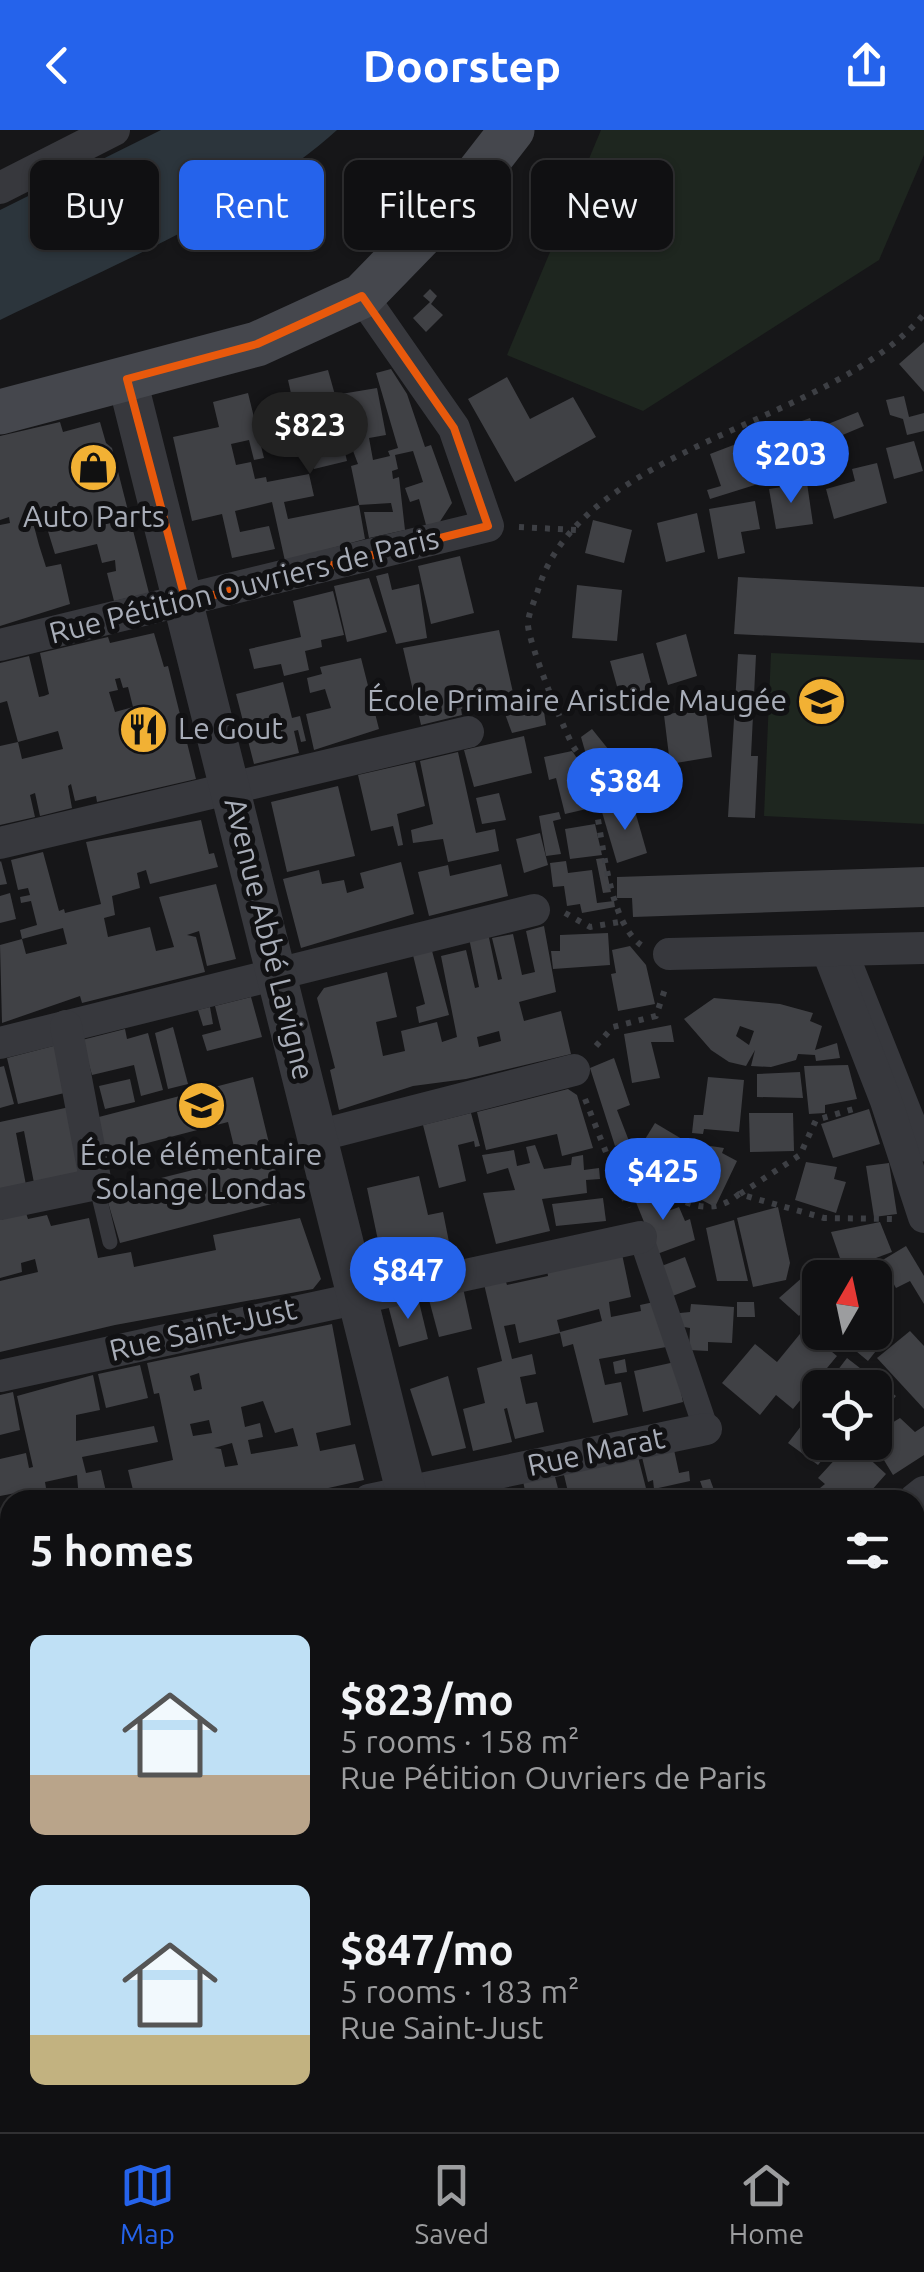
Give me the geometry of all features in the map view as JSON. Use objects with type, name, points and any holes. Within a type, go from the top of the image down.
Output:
[{"type":"main road","points":[[0,412],[257,344],[362,296],[466,189],[512,130]]},
{"type":"street","points":[[0,188],[107,132]]},
{"type":"street","points":[[362,296],[454,428],[488,526]]},
{"type":"street","name":"Avenue Abbé Lavigne","points":[[127,379],[357,1295],[393,1490]]},
{"type":"street","name":"Rue Pétition Ouvriers de Paris","points":[[0,646],[488,526]]},
{"type":"street","points":[[0,843],[468,732]]},
{"type":"street","points":[[0,1043],[534,910]]},
{"type":"street","points":[[840,960],[924,948]]},
{"type":"street","points":[[669,954],[924,962]]},
{"type":"street","points":[[840,960],[924,1149]]},
{"type":"street","points":[[840,960],[924,1217]]},
{"type":"street","points":[[0,1204],[96,1184],[66,1026]]},
{"type":"street","points":[[318,1136],[574,1070]]},
{"type":"street","points":[[641,1237],[706,1430]]},
{"type":"street","name":"Rue Saint-Just","points":[[0,1376],[357,1295],[641,1237]]},
{"type":"street","name":"Rue Marat","points":[[427,1490],[706,1430]]},
{"type":"lane","points":[[96,1184],[110,1242]]},
{"type":"path","points":[[641,1237],[574,1070],[613,1027],[656,1016],[665,1001],[669,954],[636,944],[617,904],[586,765],[570,742],[528,625],[547,559],[609,498],[730,427],[819,392],[873,359],[924,314]]},
{"type":"path","points":[[488,526],[576,530]]},
{"type":"path","points":[[468,732],[498,708],[553,692]]},
{"type":"path","points":[[534,910],[565,913],[590,927],[625,921]]},
{"type":"path","points":[[616,1182],[632,1176],[698,1209],[723,1208],[800,1155],[816,1120],[841,1111]]},
{"type":"path","points":[[739,1194],[824,1218],[924,1217]]},
{"type":"highlighted area","points":[[362,296],[454,428],[488,526],[186,602],[127,379],[257,344]]},
{"type":"shaded area","points":[[161,130],[337,130],[299,160],[179,160],[179,233],[159,244],[159,160],[101,160]]},
{"type":"shaded area","points":[[601,130],[924,130],[924,155],[879,260],[643,411],[507,355],[551,250],[673,250],[673,160],[588,160]]},
{"type":"shaded area","points":[[30,195],[30,250],[146,250],[0,320],[0,210]]},
{"type":"shaded area","points":[[771,653],[924,660],[924,824],[764,816]]},
{"type":"building","points":[[430,289],[437,296],[431,304],[443,315],[426,332],[413,318],[430,302],[423,296]]},
{"type":"building","points":[[924,342],[924,392],[899,364]]},
{"type":"building","points":[[391,369],[407,394],[425,447],[431,445],[452,503],[439,523],[426,525],[419,499],[410,502],[405,488],[423,482],[413,451],[395,455],[398,469],[392,471],[393,479],[399,477],[405,530],[369,538],[364,512],[393,512],[391,503],[359,505],[351,466],[358,464],[344,427],[348,426],[341,394],[377,388],[386,435],[369,438],[373,460],[390,456],[388,451],[398,448],[376,373]]},
{"type":"building","points":[[328,370],[344,427],[301,438],[288,380]]},
{"type":"building","points":[[507,377],[530,419],[573,397],[596,437],[515,482],[468,399]]},
{"type":"building","points":[[248,393],[264,458],[254,460],[249,440],[231,444],[236,465],[251,462],[255,479],[266,477],[267,482],[309,474],[314,496],[284,502],[288,519],[359,505],[365,539],[285,561],[272,502],[235,511],[240,532],[269,526],[275,549],[232,558],[222,514],[192,521],[173,437],[219,427],[213,402]]},
{"type":"building","points":[[904,396],[909,417],[924,413],[924,431],[907,435],[903,419],[890,415],[886,400]]},
{"type":"building","points":[[858,412],[864,426],[833,439],[828,424]]},
{"type":"building","points":[[810,418],[823,455],[766,476],[753,439]]},
{"type":"building","points":[[60,422],[63,432],[100,422],[106,443],[112,448],[149,593],[114,601],[107,573],[116,571],[115,560],[102,563],[97,544],[55,554],[42,512],[31,515],[39,545],[46,567],[61,564],[70,604],[0,626],[0,525],[10,523],[9,517],[0,520],[0,436]]},
{"type":"building","points":[[744,441],[758,484],[710,499],[707,490],[721,486],[710,454]]},
{"type":"building","points":[[914,441],[923,471],[894,479],[886,448]]},
{"type":"building","points":[[343,444],[347,461],[314,469],[310,451]]},
{"type":"building","points":[[877,463],[887,503],[834,519],[826,489],[855,481],[852,469]]},
{"type":"building","points":[[807,483],[813,524],[776,529],[769,489]]},
{"type":"building","points":[[755,501],[760,529],[741,532],[745,553],[718,559],[709,509]]},
{"type":"building","points":[[697,513],[705,552],[666,562],[657,523]]},
{"type":"building","points":[[593,520],[632,530],[624,563],[585,553]]},
{"type":"building","points":[[460,556],[474,613],[431,624],[418,566]]},
{"type":"building","points":[[388,573],[392,590],[419,584],[427,638],[396,644],[376,576]]},
{"type":"building","points":[[738,577],[924,587],[924,643],[734,634]]},
{"type":"building","points":[[369,578],[387,632],[347,642],[334,586]]},
{"type":"building","points":[[577,585],[622,590],[617,641],[572,638]]},
{"type":"building","points":[[333,591],[344,635],[321,640],[322,647],[305,651],[309,670],[284,676],[281,664],[254,669],[249,649],[301,637],[293,601]]},
{"type":"building","points":[[499,630],[514,697],[461,709],[462,715],[421,725],[403,648]]},
{"type":"building","points":[[154,633],[164,667],[168,666],[196,779],[97,802],[96,796],[75,801],[71,784],[68,786],[72,808],[40,816],[35,793],[30,795],[35,817],[0,825],[0,746],[18,742],[7,701],[0,703],[0,663],[29,656],[39,697],[49,694],[40,653],[108,637],[110,643]],"holes":[[[120,678],[123,688],[128,687],[133,707],[115,712],[109,692],[118,690],[115,679]],[[58,731],[63,749],[22,759],[18,742]]]},
{"type":"building","points":[[686,634],[697,676],[668,685],[656,643]]},
{"type":"building","points":[[643,653],[655,699],[623,708],[610,661]]},
{"type":"building","points":[[738,654],[756,655],[751,756],[758,756],[755,818],[728,817]]},
{"type":"building","points":[[361,658],[379,729],[314,750],[306,714],[331,708],[325,689],[310,693],[307,678],[322,674],[320,667]]},
{"type":"building","points":[[283,682],[292,718],[300,716],[306,741],[301,742],[298,730],[294,731],[299,753],[254,764],[236,694]]},
{"type":"building","points":[[704,697],[712,757],[670,764],[664,715],[685,711],[684,700]]},
{"type":"building","points":[[543,705],[546,725],[512,733],[505,714]]},
{"type":"building","points":[[592,729],[645,799],[602,810],[581,737]]},
{"type":"building","points":[[524,736],[532,773],[474,787],[464,750]]},
{"type":"building","points":[[572,751],[586,771],[591,808],[565,814],[556,778],[549,780],[544,757]]},
{"type":"building","points":[[458,752],[476,833],[495,829],[499,851],[448,862],[443,839],[413,843],[411,830],[433,824],[420,761]]},
{"type":"building","points":[[415,762],[425,806],[397,814],[403,845],[398,846],[393,826],[371,831],[358,775]]},
{"type":"building","points":[[338,786],[355,856],[287,872],[271,802]]},
{"type":"building","points":[[499,793],[506,820],[482,824],[476,798]]},
{"type":"building","points":[[633,804],[647,853],[617,863],[602,812]]},
{"type":"building","points":[[559,812],[561,819],[553,821],[561,854],[546,856],[539,816]]},
{"type":"building","points":[[201,820],[209,854],[214,853],[218,867],[150,884],[146,870],[137,873],[140,888],[112,896],[115,915],[104,918],[108,937],[150,927],[156,951],[174,947],[159,897],[216,884],[236,959],[207,966],[199,931],[187,935],[196,937],[205,972],[82,1003],[80,996],[2,1023],[0,945],[22,939],[20,930],[37,925],[31,901],[21,903],[20,897],[30,895],[28,888],[18,890],[11,860],[43,852],[59,911],[64,909],[65,913],[101,904],[86,842]],"holes":[[[63,928],[67,944],[26,954],[22,939]]]},
{"type":"building","points":[[595,824],[602,855],[570,859],[565,829]]},
{"type":"building","points":[[540,833],[548,865],[524,873],[516,839]]},
{"type":"building","points":[[604,858],[611,892],[603,893],[596,859]]},
{"type":"building","points":[[566,861],[568,873],[592,870],[597,903],[614,901],[615,907],[582,913],[580,904],[567,906],[564,886],[553,887],[550,863]]},
{"type":"building","points":[[0,862],[7,884],[0,885]]},
{"type":"building","points":[[401,862],[414,914],[301,948],[283,879],[319,870],[322,884],[344,880],[347,893],[364,888],[360,873]]},
{"type":"building","points":[[501,864],[508,896],[429,916],[418,872],[448,865],[450,876]]},
{"type":"building","points":[[924,867],[924,907],[633,917],[632,898],[617,898],[617,877]]},
{"type":"building","points":[[10,893],[16,919],[0,923],[0,896]]},
{"type":"building","points":[[544,926],[556,992],[519,1002],[524,1021],[561,1011],[571,1054],[466,1079],[413,1086],[339,1110],[330,1070],[335,1068],[317,998],[324,988],[387,972],[397,1017],[376,1022],[383,1056],[405,1051],[401,1031],[437,1022],[442,1042],[457,1037],[441,956],[466,950],[475,988],[479,987],[469,938],[488,933],[498,980],[502,979],[492,938],[513,934],[522,975],[535,972],[526,931]],"holes":[[[499,1031],[501,1041],[479,1047],[477,1037]]]},
{"type":"building","points":[[608,933],[610,965],[553,969],[551,951],[560,951],[560,935]]},
{"type":"building","points":[[630,946],[646,965],[655,1004],[618,1011],[611,974],[616,973],[612,950]]},
{"type":"building","points":[[431,947],[449,1015],[419,1023],[416,1007],[425,1004],[412,951]]},
{"type":"building","points":[[251,997],[262,1037],[207,1051],[202,1035],[221,1030],[215,1006]]},
{"type":"building","points":[[714,998],[780,1004],[813,1013],[810,1021],[822,1026],[815,1050],[837,1043],[840,1058],[816,1061],[815,1055],[798,1054],[796,1060],[771,1067],[751,1066],[755,1050],[746,1066],[729,1062],[711,1050],[684,1019]],"holes":[[[740,1026],[754,1031],[749,1045],[736,1036]]]},
{"type":"building","points":[[210,1007],[213,1024],[203,1026],[198,1010]]},
{"type":"building","points":[[671,1025],[674,1042],[651,1042],[660,1078],[632,1083],[624,1034]]},
{"type":"building","points":[[173,1027],[188,1084],[168,1089],[155,1033]]},
{"type":"building","points":[[125,1029],[127,1039],[148,1033],[163,1090],[141,1096],[134,1065],[92,1075],[82,1040]]},
{"type":"building","points":[[61,1044],[73,1091],[18,1104],[7,1058]]},
{"type":"building","points":[[614,1058],[630,1105],[617,1110],[629,1141],[615,1146],[590,1068]]},
{"type":"building","points":[[848,1065],[857,1099],[825,1105],[825,1113],[809,1114],[804,1066]]},
{"type":"building","points":[[4,1066],[14,1104],[0,1108],[0,1067]]},
{"type":"building","points":[[800,1072],[803,1098],[757,1097],[757,1074]]},
{"type":"building","points":[[253,1077],[283,1201],[120,1243],[105,1192],[237,1159],[228,1122],[105,1154],[95,1118]]},
{"type":"building","points":[[708,1077],[744,1080],[739,1132],[704,1129],[703,1134],[692,1133],[694,1115],[703,1115]]},
{"type":"building","points":[[130,1079],[135,1102],[105,1109],[99,1086]]},
{"type":"building","points":[[568,1089],[577,1095],[593,1148],[562,1156],[557,1134],[486,1150],[477,1112]]},
{"type":"building","points":[[79,1105],[80,1174],[34,1183],[24,1131],[16,1133],[26,1185],[0,1190],[0,1122]]},
{"type":"building","points":[[869,1109],[880,1144],[833,1158],[821,1124]]},
{"type":"building","points":[[471,1113],[480,1146],[475,1147],[474,1141],[458,1145],[466,1181],[439,1188],[423,1125]]},
{"type":"building","points":[[749,1113],[793,1113],[794,1151],[750,1152]]},
{"type":"building","points":[[655,1123],[692,1145],[668,1181],[631,1162]]},
{"type":"building","points":[[697,1144],[724,1148],[722,1153],[737,1161],[715,1207],[681,1189],[695,1160],[691,1157]]},
{"type":"building","points":[[535,1145],[544,1169],[571,1165],[572,1157],[583,1155],[584,1170],[599,1168],[600,1179],[586,1180],[587,1193],[542,1199],[550,1231],[496,1244],[483,1193],[515,1190],[508,1168],[487,1174],[482,1155],[514,1150],[517,1166],[530,1163],[526,1147]]},
{"type":"building","points":[[806,1162],[837,1167],[834,1179],[846,1182],[836,1213],[795,1200]]},
{"type":"building","points":[[889,1163],[897,1214],[874,1217],[866,1166]]},
{"type":"building","points":[[419,1176],[428,1215],[443,1212],[452,1257],[384,1269],[367,1188]]},
{"type":"building","points":[[644,1185],[660,1214],[679,1207],[685,1221],[690,1219],[695,1240],[657,1254],[631,1190]]},
{"type":"building","points":[[603,1198],[606,1221],[556,1226],[552,1204]]},
{"type":"building","points":[[778,1207],[790,1263],[786,1280],[753,1287],[737,1218]]},
{"type":"building","points":[[26,1213],[28,1219],[47,1215],[51,1226],[89,1218],[98,1258],[131,1252],[134,1267],[216,1250],[213,1235],[300,1218],[321,1279],[313,1289],[115,1325],[0,1352],[0,1281],[38,1272],[35,1259],[21,1263],[22,1272],[0,1278],[0,1220]]},
{"type":"building","points":[[734,1220],[748,1281],[717,1281],[706,1228]]},
{"type":"building","points":[[880,1222],[892,1252],[871,1260],[841,1260],[831,1232]]},
{"type":"building","points":[[906,1246],[924,1276],[924,1304],[910,1281],[896,1288],[892,1260],[883,1260]]},
{"type":"building","points":[[622,1254],[631,1297],[609,1302],[611,1317],[641,1311],[640,1305],[654,1302],[672,1346],[599,1359],[605,1385],[621,1382],[628,1415],[593,1423],[573,1344],[563,1347],[560,1333],[519,1343],[515,1324],[504,1326],[512,1359],[532,1354],[536,1374],[520,1377],[526,1404],[537,1402],[544,1432],[515,1439],[507,1408],[504,1409],[512,1442],[473,1451],[463,1409],[485,1403],[477,1368],[502,1361],[484,1284],[505,1279],[507,1285],[548,1276],[547,1270]],"holes":[[[599,1309],[602,1321],[560,1332],[557,1320]]]},
{"type":"building","points":[[685,1257],[696,1287],[670,1297],[659,1267]]},
{"type":"building","points":[[802,1278],[799,1316],[779,1298]]},
{"type":"building","points":[[463,1288],[472,1329],[439,1337],[428,1296]]},
{"type":"building","points":[[418,1298],[428,1339],[399,1347],[388,1305]]},
{"type":"building","points":[[737,1302],[754,1302],[755,1317],[737,1317]]},
{"type":"building","points":[[691,1304],[734,1307],[732,1343],[708,1342],[708,1351],[689,1350],[690,1328],[678,1326],[680,1313],[690,1312]]},
{"type":"building","points":[[332,1324],[351,1425],[316,1433],[320,1451],[355,1444],[364,1480],[320,1490],[133,1490],[128,1470],[173,1460],[159,1393],[154,1394],[147,1363]],"holes":[[[199,1373],[202,1389],[194,1391],[190,1376]],[[263,1401],[275,1433],[293,1428],[298,1446],[251,1454],[248,1440],[263,1437],[260,1423],[245,1427],[241,1407]],[[209,1420],[212,1433],[193,1436],[190,1424]],[[232,1443],[238,1465],[225,1467],[221,1449],[214,1448]]]},
{"type":"building","points":[[802,1331],[802,1350],[830,1350],[837,1356],[825,1370],[802,1370],[802,1398],[793,1409],[776,1395],[760,1415],[722,1383],[755,1344],[777,1362]]},
{"type":"building","points":[[910,1331],[924,1346],[924,1409],[877,1358],[892,1350]]},
{"type":"building","points":[[855,1350],[877,1350],[868,1361]]},
{"type":"building","points":[[847,1358],[862,1370],[838,1370]]},
{"type":"building","points":[[625,1359],[627,1372],[615,1374],[613,1362]]},
{"type":"building","points":[[675,1362],[683,1402],[643,1412],[634,1371]]},
{"type":"building","points":[[140,1365],[148,1398],[106,1408],[98,1374]]},
{"type":"building","points":[[93,1375],[100,1410],[76,1415],[76,1441],[154,1426],[158,1442],[82,1457],[86,1473],[101,1470],[106,1490],[78,1490],[77,1475],[45,1482],[46,1490],[0,1490],[0,1459],[26,1453],[29,1468],[33,1467],[17,1396]]},
{"type":"building","points":[[448,1376],[466,1448],[432,1456],[410,1389]]},
{"type":"building","points":[[13,1392],[20,1430],[0,1435],[0,1395]]},
{"type":"building","points":[[900,1418],[915,1432],[924,1426],[924,1455],[893,1475],[884,1460],[892,1460],[892,1423]]},
{"type":"building","points":[[802,1425],[802,1453],[788,1443]]},
{"type":"building","points":[[673,1445],[679,1473],[689,1471],[690,1481],[654,1489],[653,1480],[648,1482],[641,1453]]},
{"type":"building","points":[[637,1453],[646,1490],[568,1490],[563,1471]]},
{"type":"building","points":[[834,1460],[871,1460],[886,1474],[872,1490],[822,1490],[825,1484],[818,1478]]},
{"type":"building","points":[[554,1473],[558,1490],[525,1490],[523,1481]]},
{"type":"building","points":[[710,1479],[714,1490],[703,1490],[700,1481]]},
{"type":"place","name":"Auto Parts","points":[[94,468]]},
{"type":"place","name":"École Primaire Aristide Maugée","points":[[822,701]]},
{"type":"place","name":"Le Gout","points":[[143,729]]},
{"type":"place","name":"École élémentaire Solange Londas","points":[[201,1106]]}]
